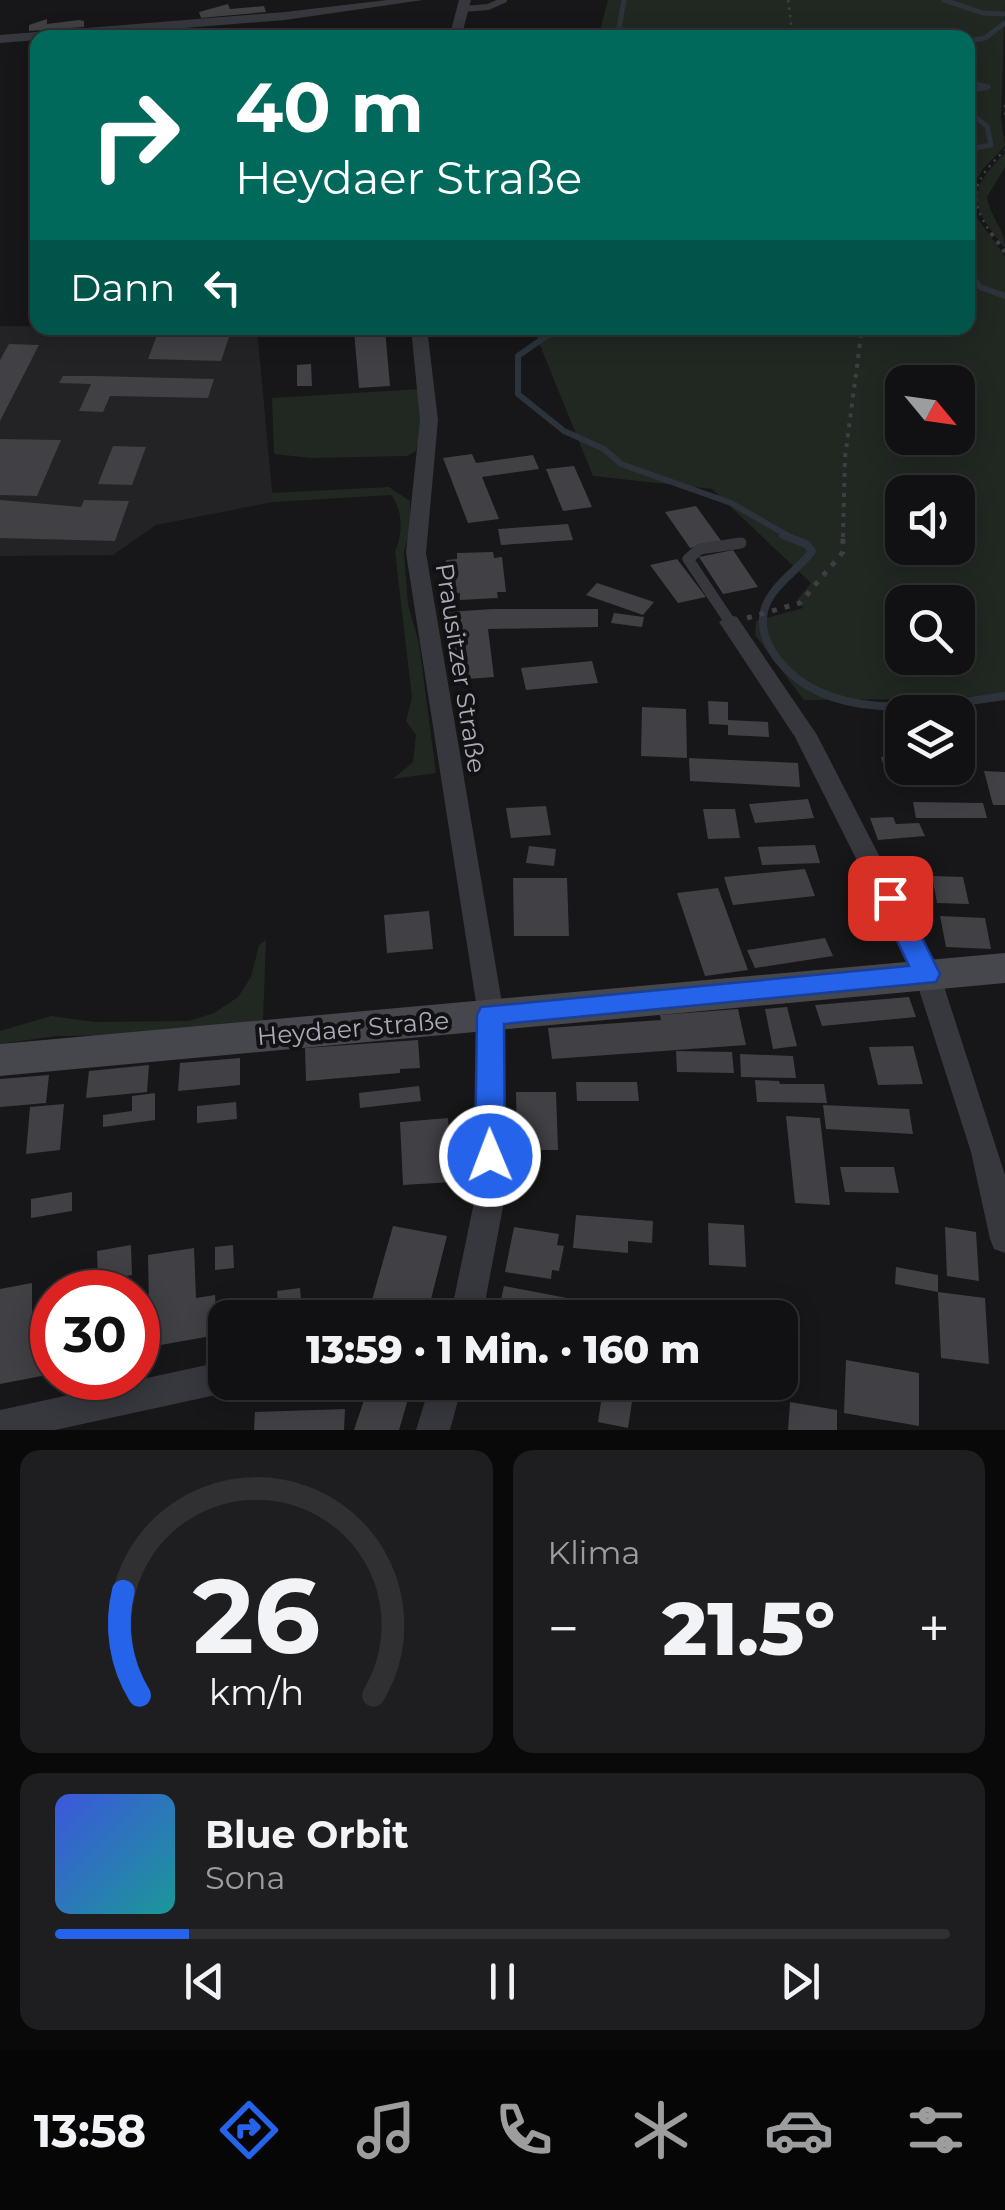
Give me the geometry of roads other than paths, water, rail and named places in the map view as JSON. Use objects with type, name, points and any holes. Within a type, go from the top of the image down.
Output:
[{"type":"main road","name":"Heydaer Straße","points":[[0,1060],[1005,968]]},
{"type":"street","points":[[282,0],[285,16]]},
{"type":"street","points":[[119,30],[417,0]]},
{"type":"street","points":[[457,30],[464,4]]},
{"type":"street","points":[[0,40],[30,37]]},
{"type":"street","name":"Prausitzer Straße","points":[[420,335],[429,420],[416,553],[491,1015],[488,1207],[470,1300]]},
{"type":"street","points":[[730,622],[800,724],[927,974],[985,1152],[1005,1239]]},
{"type":"street","points":[[0,1426],[208,1381]]},
{"type":"street","points":[[433,1430],[442,1400]]},
{"type":"lane","points":[[464,4],[488,7],[504,0]]},
{"type":"lane","points":[[730,622],[688,559],[700,549],[741,542]]},
{"type":"waterway","points":[[623,30],[619,28],[624,0]]},
{"type":"waterway","points":[[944,0],[983,13],[1005,14]]},
{"type":"waterway","points":[[975,40],[985,38],[1005,23]]},
{"type":"waterway","points":[[975,84],[988,87],[975,90]]},
{"type":"waterway","points":[[975,117],[987,126],[991,145],[975,148]]},
{"type":"waterway","points":[[975,280],[980,287],[1005,296]]},
{"type":"waterway","points":[[548,335],[518,356],[518,394],[564,431],[604,449],[621,464],[731,503],[790,537]]},
{"type":"waterway","points":[[783,535],[806,544],[812,551],[772,594],[763,624],[775,656],[801,681],[826,695],[884,706],[947,704],[1005,696]]}]
